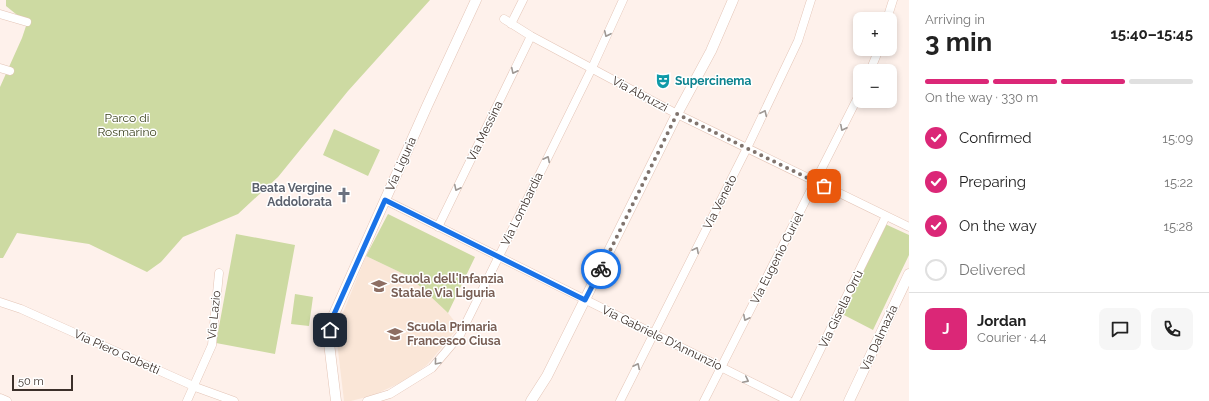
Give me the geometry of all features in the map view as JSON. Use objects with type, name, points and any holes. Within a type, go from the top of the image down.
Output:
[{"type":"street","name":"Via Liguria","points":[[336,401],[329,343],[331,321],[476,0]]},
{"type":"street","name":"Via Abruzzi","points":[[523,0],[507,21],[531,36],[677,114],[909,227]]},
{"type":"street","name":"Via Lombardia","points":[[367,401],[390,394],[432,368],[460,334],[592,68],[623,0]]},
{"type":"street","points":[[531,401],[547,376],[677,114],[711,51],[733,0]]},
{"type":"street","name":"Via Veneto","points":[[620,401],[747,148],[798,41],[811,0]]},
{"type":"street","points":[[889,12],[893,0]]},
{"type":"street","points":[[0,14],[27,22]]},
{"type":"street","name":"Via Messina","points":[[438,227],[531,36]]},
{"type":"street","points":[[0,68],[10,72]]},
{"type":"street","name":"Via Eugenio Curiel","points":[[704,401],[853,107]]},
{"type":"street","name":"Via Gabriele D'Annunzio","points":[[385,200],[789,401]]},
{"type":"street","name":"Via Gisella Orrù","points":[[795,401],[886,216]]},
{"type":"street","name":"Via Lazio","points":[[187,401],[212,344],[219,273]]},
{"type":"street","name":"Via Dalmazia","points":[[849,401],[909,274]]},
{"type":"street","name":"Via Piero Gobetti","points":[[0,302],[21,309],[193,386],[234,401]]},
{"type":"street","points":[[0,398],[7,401]]},
{"type":"shaded area","name":"Scuola Primaria Francesco Ciusa","points":[[366,256],[410,277],[448,313],[459,327],[427,365],[404,381],[374,395],[351,401],[344,401],[337,342],[340,320]]},
{"type":"green space","name":"Parco di Rosmarino","points":[[6,0],[430,0],[348,91],[278,177],[238,214],[183,237],[161,262],[147,272],[89,244],[17,233],[3,258],[0,258],[0,87],[22,38],[27,23],[6,6]]},
{"type":"green space","points":[[334,129],[380,150],[368,176],[323,155]]},
{"type":"green space","points":[[388,214],[475,257],[448,313],[410,277],[366,256]]},
{"type":"green space","points":[[885,224],[909,235],[909,255],[873,330],[842,314]]},
{"type":"green space","points":[[236,234],[295,245],[275,354],[216,343]]},
{"type":"green space","points":[[295,294],[313,297],[309,326],[291,324]]},
{"type":"way so far","points":[[601,269],[677,114],[824,186]]},
{"type":"place","name":"Supercinema","points":[[663,81]]},
{"type":"place","name":"Beata Vergine Addolorata","points":[[344,195]]},
{"type":"place","name":"Scuola dell'Infanzia Statale Via Liguria","points":[[379,286]]},
{"type":"place","name":"Scuola Primaria Francesco Ciusa","points":[[395,334]]},
{"type":"route","points":[[330,330],[331,321],[385,200],[585,300],[601,269]]}]
